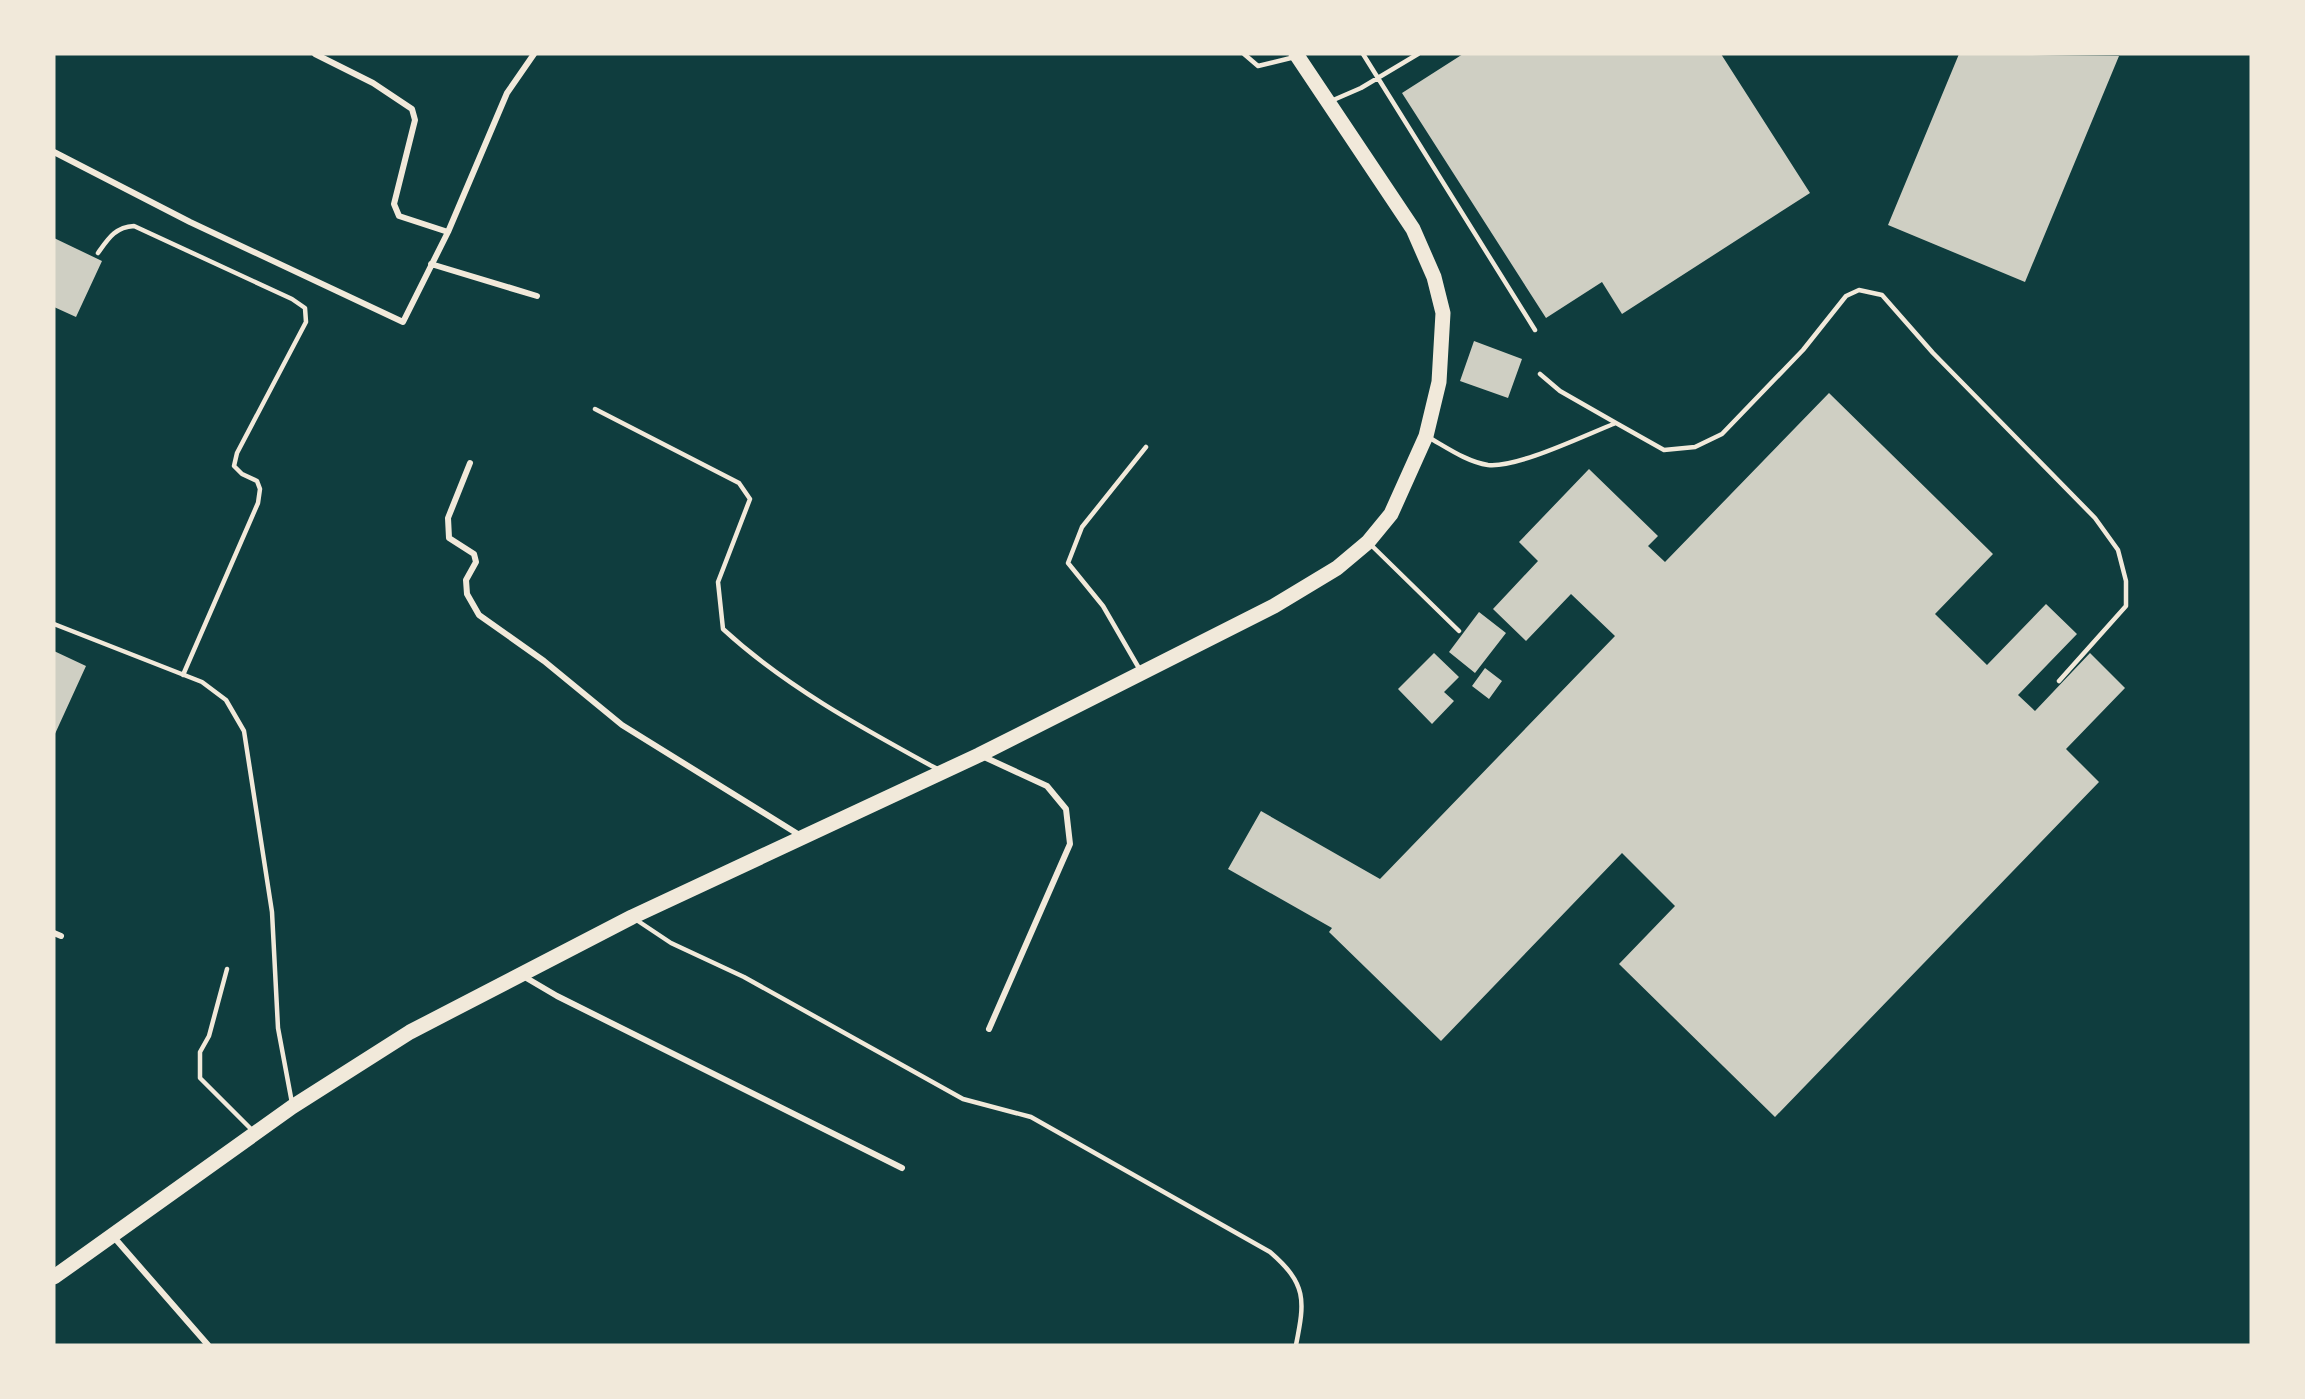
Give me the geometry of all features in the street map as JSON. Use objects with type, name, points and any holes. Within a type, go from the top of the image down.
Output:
[{"type":"main road","points":[[54,1277],[111,1234],[292,1107],[410,1032],[632,917],[979,755],[1274,606],[1337,568],[1368,542],[1391,514],[1426,436],[1439,382],[1443,313],[1434,277],[1413,229],[1297,55]]},
{"type":"street","points":[[315,54],[373,83],[412,109],[415,120],[394,204],[399,216],[448,232]]},
{"type":"street","points":[[54,152],[200,227],[403,322],[448,232],[507,93],[534,54]]},
{"type":"street","points":[[431,264],[537,296]]},
{"type":"street","points":[[470,463],[448,518],[449,538],[474,554],[476,562],[466,580],[467,594],[478,615],[544,661],[622,724],[802,836]]},
{"type":"street","points":[[979,755],[1047,786],[1066,809],[1070,844],[989,1029]]},
{"type":"street","points":[[520,974],[557,996],[902,1168]]},
{"type":"street","points":[[111,1234],[208,1345]]},
{"type":"lane","points":[[1244,54],[1258,66],[1297,55]]},
{"type":"lane","points":[[1363,54],[1535,330]]},
{"type":"lane","points":[[1329,102],[1377,79],[1418,54]]},
{"type":"lane","points":[[98,253],[113,232],[122,227],[134,226],[292,299],[305,308],[306,322],[237,453],[234,466],[242,474],[257,481],[260,489],[258,502],[183,675]]},
{"type":"lane","points":[[1540,374],[1560,391],[1664,450],[1695,447],[1722,434],[1795,359],[1846,296],[1859,290],[1882,295],[1933,353],[2095,518],[2118,550],[2126,580],[2126,606],[2059,681]]},
{"type":"lane","points":[[595,409],[740,483],[747,490],[750,499],[718,582],[723,629],[746,650],[854,723],[942,772]]},
{"type":"lane","points":[[1426,436],[1464,457],[1488,465],[1515,461],[1616,423]]},
{"type":"lane","points":[[1141,673],[1103,606],[1068,563],[1082,527],[1146,447]]},
{"type":"lane","points":[[1368,542],[1459,632]]},
{"type":"lane","points":[[54,624],[202,682],[226,700],[244,731],[272,912],[278,1028],[292,1107]]},
{"type":"lane","points":[[632,917],[671,943],[744,977],[963,1099],[1031,1118],[1270,1252],[1290,1269],[1304,1305],[1296,1345]]},
{"type":"lane","points":[[227,969],[209,1036],[200,1052],[200,1078],[256,1133]]},
{"type":"building","points":[[1463,54],[1721,54],[1810,193],[1622,314],[1602,282],[1546,318],[1402,93]]},
{"type":"building","points":[[1959,54],[2119,56],[2025,282],[1888,225]]},
{"type":"building","points":[[54,238],[102,261],[76,317],[54,307]]},
{"type":"building","points":[[1474,341],[1522,359],[1508,398],[1460,381]]},
{"type":"building","points":[[1829,393],[1993,554],[1935,614],[1987,665],[2046,604],[2077,634],[2018,695],[2035,711],[2090,653],[2125,688],[2066,749],[2099,782],[1775,1117],[1619,964],[1675,906],[1622,853],[1441,1041],[1329,932],[1332,928],[1228,869],[1261,811],[1380,879],[1615,636],[1571,594],[1526,641],[1493,609],[1538,561],[1519,542],[1589,469],[1658,536],[1648,546],[1665,562]]},
{"type":"building","points":[[1479,612],[1506,633],[1475,673],[1449,652]]},
{"type":"building","points":[[54,651],[86,666],[54,736]]},
{"type":"building","points":[[1434,653],[1459,677],[1444,692],[1454,701],[1432,724],[1398,689]]},
{"type":"building","points":[[1485,668],[1502,681],[1489,699],[1472,686]]}]
